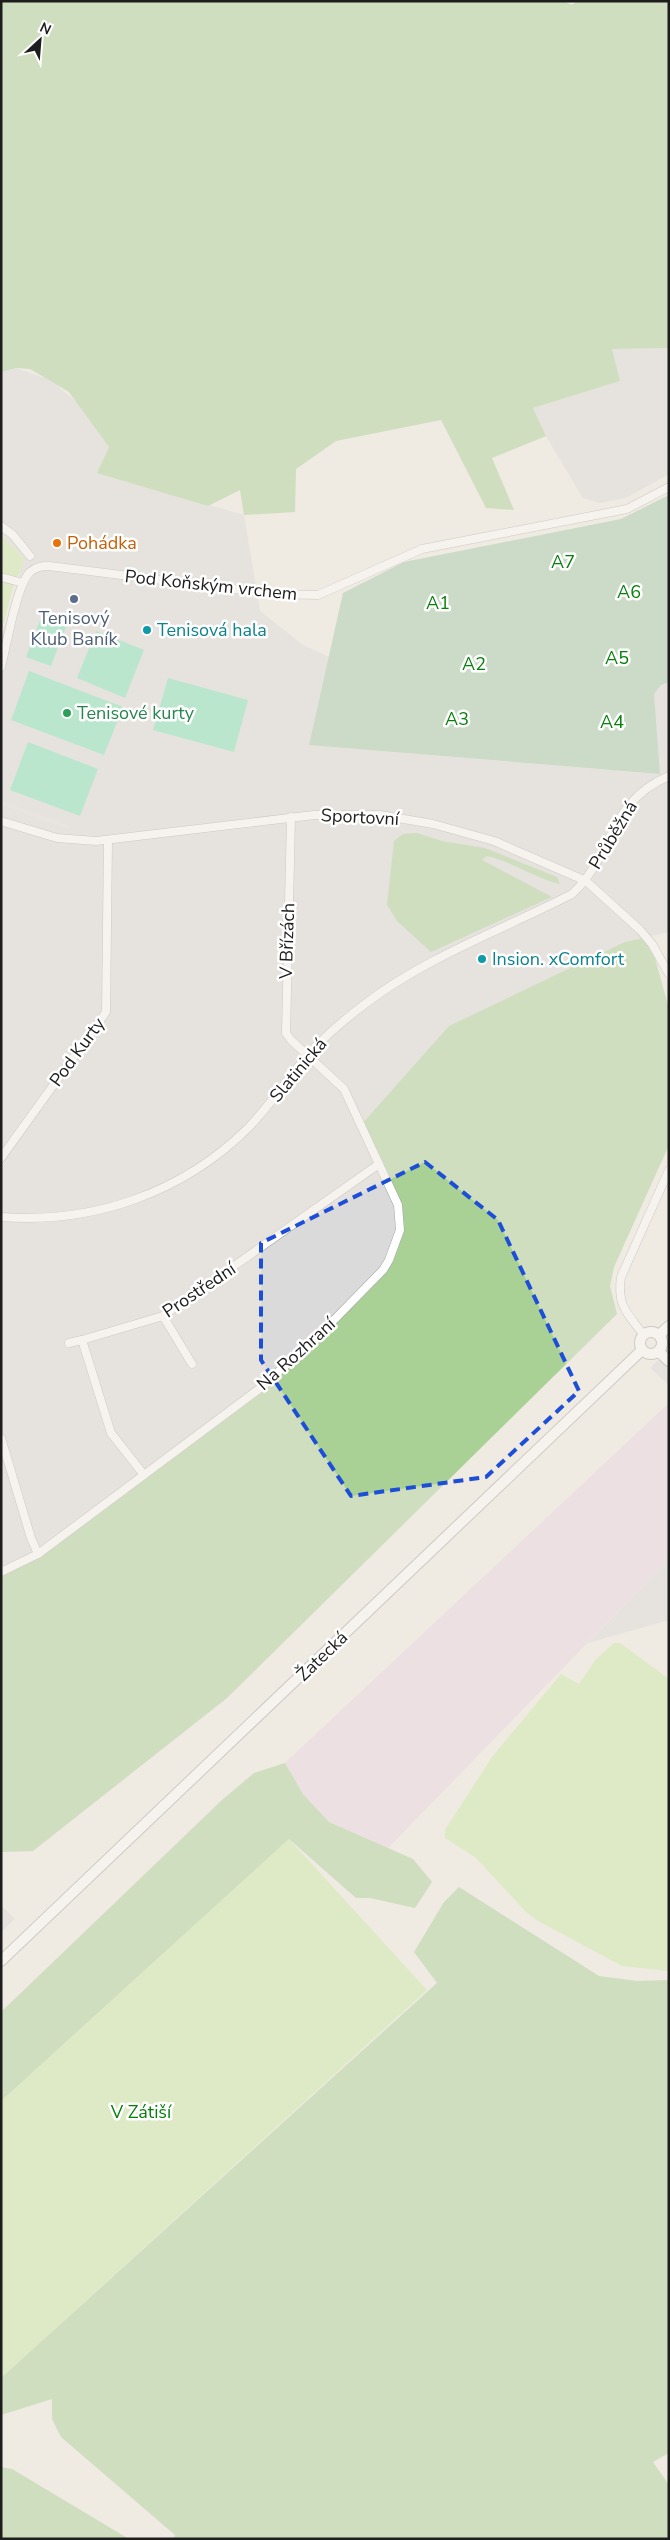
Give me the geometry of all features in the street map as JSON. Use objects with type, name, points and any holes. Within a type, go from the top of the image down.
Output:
[{"type":"street","name":"Pod Koňským vrchem","points":[[23,583],[35,568],[49,566],[274,594],[318,595],[422,549],[627,509],[669,487]]},
{"type":"street","points":[[1,526],[13,535],[30,556]]},
{"type":"street","points":[[1,577],[23,583],[1,667]]},
{"type":"street","name":"Průběžná","points":[[586,882],[611,832],[632,799],[651,783],[669,776]]},
{"type":"street","name":"Sportovní","points":[[1,821],[57,838],[108,840],[314,814],[380,815],[433,824],[494,841],[586,882],[640,930],[652,944],[669,974]]},
{"type":"street","name":"V Břízách","points":[[291,818],[286,1033],[308,1055]]},
{"type":"street","name":"Pod Kurty","points":[[1,1158],[106,1012],[108,840]]},
{"type":"street","name":"Slatinická","points":[[1,1217],[43,1218],[94,1212],[128,1203],[159,1190],[219,1154],[249,1127],[308,1055],[328,1034],[387,988],[416,971],[572,894],[586,882]]},
{"type":"street","name":"Na Rozhraní","points":[[1,1572],[38,1554],[263,1386],[329,1325],[383,1270],[389,1260],[400,1230],[398,1205],[344,1089],[308,1055]]},
{"type":"street","name":"Prostřední","points":[[68,1344],[163,1316],[379,1164]]},
{"type":"street","points":[[644,1334],[622,1307],[619,1293],[621,1277],[669,1170]]},
{"type":"street","points":[[163,1316],[192,1364]]},
{"type":"street","points":[[659,1335],[669,1326]]},
{"type":"street","points":[[650,1332],[659,1335],[662,1342],[658,1351],[649,1354],[642,1350],[640,1341],[644,1334],[650,1332]]},
{"type":"street","points":[[82,1340],[111,1433],[144,1475]]},
{"type":"street","name":"Žatecká","points":[[1,1961],[642,1350]]},
{"type":"street","points":[[658,1351],[669,1361]]},
{"type":"street","points":[[1,1438],[31,1538],[38,1554]]},
{"type":"highlighted area","points":[[425,1162],[498,1220],[579,1391],[486,1477],[351,1496],[261,1360],[261,1243]]},
{"type":"shaded area","points":[[669,348],[669,474],[626,498],[600,503],[583,498],[546,436],[533,408],[620,381],[612,349]]},
{"type":"shaded area","points":[[16,368],[50,380],[77,402],[109,447],[97,473],[244,515],[260,611],[303,645],[329,657],[309,745],[659,774],[654,694],[661,685],[669,682],[669,932],[625,942],[396,1200],[398,1234],[389,1260],[288,1363],[38,1554],[1,1572],[1,639],[24,558],[1,536],[1,372]]},
{"type":"shaded area","points":[[1,801],[69,826],[68,829],[1,804]]},
{"type":"shaded area","points":[[669,1350],[669,1385],[650,1368]]},
{"type":"shaded area","points":[[669,1403],[669,1559],[388,1848],[329,1822],[303,1794],[285,1763]]},
{"type":"shaded area","points":[[669,1559],[669,1620],[588,1643],[644,1585]]},
{"type":"shaded area","points":[[1,1905],[15,1919],[1,1932]]},
{"type":"green space","points":[[1,1],[563,1],[572,5],[577,1],[669,1],[669,348],[612,349],[620,381],[533,408],[546,436],[492,458],[514,510],[486,508],[441,420],[336,441],[296,469],[295,512],[244,515],[240,490],[208,506],[97,473],[109,447],[69,392],[30,369],[16,368],[1,372]]},
{"type":"green space","points":[[669,495],[669,682],[661,685],[654,694],[660,774],[309,745],[343,593],[404,562],[621,519]]},
{"type":"green space","points":[[1,536],[24,558],[20,573],[15,580],[1,634]]},
{"type":"green space","name":"Tenisové kurty","points":[[44,610],[69,619],[51,666],[26,657]]},
{"type":"green space","name":"Tenisové kurty","points":[[96,631],[144,650],[125,698],[77,678]]},
{"type":"green space","name":"Tenisové kurty","points":[[29,671],[123,707],[104,755],[11,720]]},
{"type":"green space","name":"Tenisové kurty","points":[[168,678],[248,700],[234,752],[153,730]]},
{"type":"green space","name":"Tenisové kurty","points":[[28,742],[98,769],[80,816],[10,790]]},
{"type":"green space","points":[[417,833],[442,841],[485,848],[557,877],[560,884],[487,856],[482,860],[552,897],[431,952],[397,921],[387,905],[394,841],[403,834]]},
{"type":"green space","points":[[643,938],[655,958],[669,1009],[669,1145],[614,1267],[610,1286],[617,1314],[227,1698],[33,1851],[1,1852],[1,1572],[38,1554],[263,1386],[383,1270],[398,1234],[396,1200],[361,1125],[449,1026],[625,942]]},
{"type":"green space","points":[[614,1643],[620,1643],[669,1679],[669,1971],[622,1966],[538,1921],[525,1911],[476,1858],[445,1838],[445,1830],[492,1757],[561,1674],[579,1684],[596,1659]]},
{"type":"green space","points":[[285,1763],[303,1794],[329,1822],[413,1859],[432,1882],[415,1908],[370,1898],[356,1898],[289,1839],[1,2101],[1,2012],[222,1800],[254,1773]]},
{"type":"green space","name":"V Zátiší","points":[[289,1839],[427,1990],[1,2378],[1,2101]]},
{"type":"green space","points":[[459,1887],[599,1976],[637,1981],[669,1980],[669,2453],[653,2462],[669,2485],[669,2539],[173,2539],[175,2535],[61,2437],[52,2419],[52,2399],[1,2415],[1,2378],[437,1983],[414,1952],[444,1902]]},
{"type":"green space","points":[[1,2467],[12,2469],[129,2539],[1,2539]]},
{"type":"place","name":"Pohádka","points":[[57,543]]},
{"type":"place","name":"Tenisový Klub Baník","points":[[74,599]]},
{"type":"place","name":"Tenisová hala","points":[[147,630]]},
{"type":"place","name":"Tenisové kurty","points":[[67,713]]},
{"type":"place","name":"Insion. xComfort","points":[[482,959]]},
{"type":"park label","name":"A7","points":[[563,562]]},
{"type":"park label","name":"A6","points":[[629,592]]},
{"type":"park label","name":"A1","points":[[438,603]]},
{"type":"park label","name":"A5","points":[[617,658]]},
{"type":"park label","name":"A2","points":[[474,664]]},
{"type":"park label","name":"A3","points":[[457,719]]},
{"type":"park label","name":"A4","points":[[612,722]]}]
